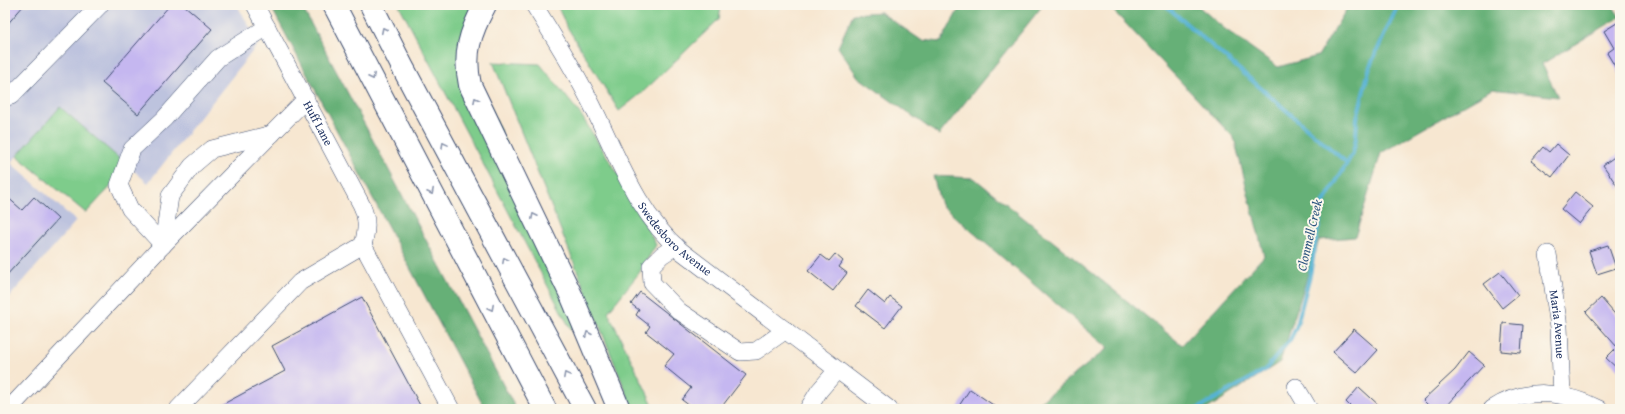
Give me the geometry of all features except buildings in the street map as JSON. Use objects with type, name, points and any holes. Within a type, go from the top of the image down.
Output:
[{"type":"highway","points":[[333,5],[545,409]]},
{"type":"highway","points":[[371,5],[585,409]]},
{"type":"highway","points":[[485,5],[472,28],[468,42],[468,74],[470,85],[572,297],[619,409]]},
{"type":"street","points":[[5,97],[11,96],[100,5]]},
{"type":"street","name":"Huff Lane","points":[[255,5],[306,99],[366,216],[367,231],[363,245]]},
{"type":"street","name":"Swedesboro Avenue","points":[[534,5],[588,98],[642,204],[655,224],[676,246],[889,409]]},
{"type":"street","points":[[163,245],[130,209],[119,185],[132,149],[164,119],[218,58],[267,27]]},
{"type":"street","points":[[9,409],[163,245],[306,99]]},
{"type":"street","points":[[163,245],[170,196],[192,166],[212,148],[272,134]]},
{"type":"street","points":[[178,409],[300,282],[363,245],[451,409]]},
{"type":"street","points":[[676,246],[662,255],[651,266],[652,283],[679,311],[740,352],[756,351],[786,330]]},
{"type":"street","name":"Maria Avenue","points":[[1548,254],[1559,327],[1562,395]]},
{"type":"street","points":[[808,409],[819,390],[837,370]]},
{"type":"street","points":[[1296,387],[1309,409]]},
{"type":"street","points":[[1492,409],[1518,396],[1530,393],[1562,395],[1599,409]]},
{"type":"shaded area","points":[[5,5],[162,5],[165,8],[168,5],[237,5],[259,43],[148,183],[60,107],[11,163],[76,221],[5,302]]},
{"type":"green space","points":[[270,5],[301,5],[516,409],[485,409]]},
{"type":"green space","points":[[399,5],[477,5],[463,40],[580,325],[571,330]]},
{"type":"green space","points":[[557,5],[721,5],[719,19],[644,91],[619,111],[566,25]]},
{"type":"green space","points":[[961,5],[1043,5],[939,135],[858,77],[838,47],[853,14],[880,12],[921,40],[941,42]]},
{"type":"green space","points":[[1108,5],[1197,5],[1225,29],[1278,67],[1318,56],[1349,5],[1612,5],[1620,17],[1542,64],[1558,97],[1492,89],[1381,153],[1355,237],[1319,240],[1280,362],[1207,409],[1031,409],[1108,348],[941,205],[933,176],[974,178],[1182,345],[1264,256],[1234,138]]},
{"type":"green space","points":[[493,62],[540,64],[581,115],[630,193],[656,245],[639,273],[608,312],[655,409],[633,409]]},
{"type":"green space","points":[[60,107],[129,167],[86,213],[17,156]]},
{"type":"waterway","points":[[1165,5],[1347,163]]},
{"type":"waterway","name":"Clonmell Creek","points":[[1197,409],[1265,370],[1290,340],[1296,328],[1310,275],[1324,202],[1353,153],[1356,138],[1357,118],[1370,66],[1398,5]]}]
